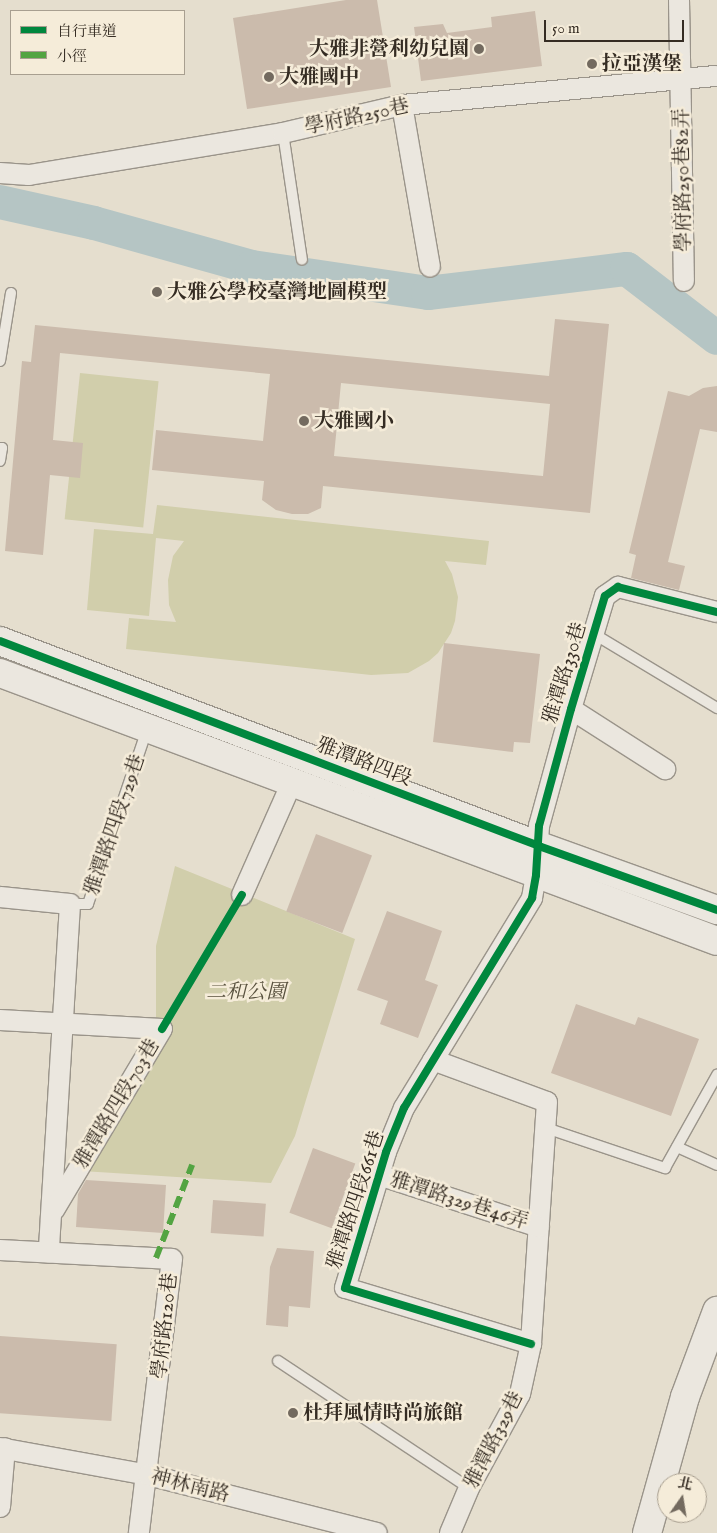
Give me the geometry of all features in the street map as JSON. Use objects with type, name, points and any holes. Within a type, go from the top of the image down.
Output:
[{"type":"street","name":"學府路250巷82弄","points":[[679,0],[684,281]]},
{"type":"street","name":"學府路250巷","points":[[0,173],[29,175],[283,133],[402,105],[717,76]]},
{"type":"street","points":[[402,105],[430,268]]},
{"type":"street","name":"雅潭路330巷","points":[[536,875],[539,826],[571,709],[605,596],[618,587],[717,612]]},
{"type":"street","name":"雅潭路四段","points":[[0,642],[539,846],[717,910]]},
{"type":"street","points":[[0,673],[536,875],[717,941]]},
{"type":"street","points":[[571,709],[665,770]]},
{"type":"street","points":[[242,895],[292,782]]},
{"type":"street","name":"雅潭路四段661巷","points":[[531,1344],[345,1288],[379,1175],[404,1108],[532,898],[536,875]]},
{"type":"street","points":[[0,897],[70,904],[49,1252]]},
{"type":"street","points":[[0,1020],[63,1024]]},
{"type":"street","name":"雅潭路四段703巷","points":[[51,1214],[162,1029],[63,1024]]},
{"type":"street","points":[[433,1060],[547,1102],[546,1128]]},
{"type":"street","name":"雅潭路329巷","points":[[450,1533],[469,1488],[520,1394],[531,1344],[546,1128]]},
{"type":"street","name":"雅潭路329巷46弄","points":[[379,1175],[539,1227]]},
{"type":"street","name":"學府路120巷","points":[[0,1250],[172,1259],[148,1475]]},
{"type":"street","points":[[647,1533],[685,1397],[717,1311]]},
{"type":"street","points":[[0,1507],[2,1448]]},
{"type":"street","name":"神林南路","points":[[2,1448],[148,1475],[377,1533]]},
{"type":"street","points":[[139,1533],[148,1475]]},
{"type":"lane","points":[[283,133],[302,260]]},
{"type":"lane","points":[[0,361],[11,293]]},
{"type":"lane","points":[[0,448],[2,448],[0,460]]},
{"type":"lane","points":[[594,634],[717,708]]},
{"type":"lane","name":"雅潭路四段729巷","points":[[70,904],[88,904],[147,728]]},
{"type":"lane","points":[[546,1128],[665,1168],[717,1075]]},
{"type":"lane","points":[[677,1147],[717,1165]]},
{"type":"lane","points":[[278,1361],[469,1488]]},
{"type":"green space","points":[[80,373],[159,381],[143,527],[65,519]]},
{"type":"green space","points":[[157,505],[489,541],[486,565],[445,561],[452,574],[458,597],[455,621],[451,633],[438,653],[429,661],[408,673],[371,675],[126,649],[129,618],[176,622],[169,605],[168,580],[173,556],[184,541],[156,538],[149,616],[87,610],[94,529],[153,534]]},
{"type":"green space","name":"二和公園","points":[[175,866],[355,939],[295,1136],[271,1183],[82,1171],[156,1047],[156,946]]},
{"type":"building","points":[[346,0],[377,0],[391,87],[247,109],[233,18]]},
{"type":"building","name":"大雅非營利幼兒園","points":[[535,11],[542,66],[421,81],[414,27],[443,24],[447,33],[492,27],[491,17]]},
{"type":"building","points":[[555,319],[609,324],[590,513],[323,486],[321,508],[308,514],[292,514],[276,510],[262,500],[264,481],[152,470],[156,430],[263,441],[270,374],[60,353],[53,440],[83,443],[80,478],[50,475],[43,555],[5,551],[22,361],[31,362],[35,325],[549,376]],"holes":[[[341,383],[550,404],[543,476],[334,456]]]},
{"type":"building","points":[[717,386],[717,432],[700,429],[668,562],[685,566],[679,590],[631,578],[636,555],[629,553],[668,391],[689,396],[703,388]]},
{"type":"building","points":[[444,643],[540,654],[530,743],[514,742],[513,752],[433,742]]},
{"type":"building","points":[[316,834],[372,856],[342,933],[286,911]]},
{"type":"building","points":[[387,911],[442,931],[425,980],[438,985],[418,1038],[380,1024],[388,1001],[357,990]]},
{"type":"building","points":[[576,1004],[635,1025],[638,1017],[699,1039],[671,1116],[551,1073]]},
{"type":"building","points":[[313,1148],[355,1163],[332,1228],[289,1213]]},
{"type":"building","points":[[86,1180],[166,1185],[163,1233],[76,1227],[78,1194]]},
{"type":"building","points":[[213,1200],[266,1204],[264,1237],[211,1233]]},
{"type":"building","points":[[277,1248],[314,1251],[310,1308],[289,1306],[288,1327],[266,1325],[270,1267]]},
{"type":"building","points":[[0,1336],[117,1344],[111,1421],[0,1413]]},
{"type":"waterway","points":[[0,202],[94,223],[252,267],[428,293],[627,269],[717,338]]},
{"type":"marked path","points":[[156,1258],[192,1165]]},
{"type":"cycle path","points":[[531,1344],[345,1288],[386,1152],[404,1108],[532,898],[536,875],[539,826],[571,709],[605,596],[618,587],[717,612]]},
{"type":"cycle path","points":[[0,641],[539,846],[717,910]]},
{"type":"cycle path","points":[[162,1029],[242,895]]},
{"type":"place","name":"大雅非營利幼兒園","points":[[479,49]]},
{"type":"place","name":"拉亞漢堡","points":[[592,64]]},
{"type":"place","name":"大雅國中","points":[[269,77]]},
{"type":"place","name":"大雅公學校臺灣地圖模型","points":[[157,292]]},
{"type":"place","name":"大雅國小","points":[[304,421]]},
{"type":"place","name":"杜拜風情時尚旅館","points":[[293,1413]]}]
